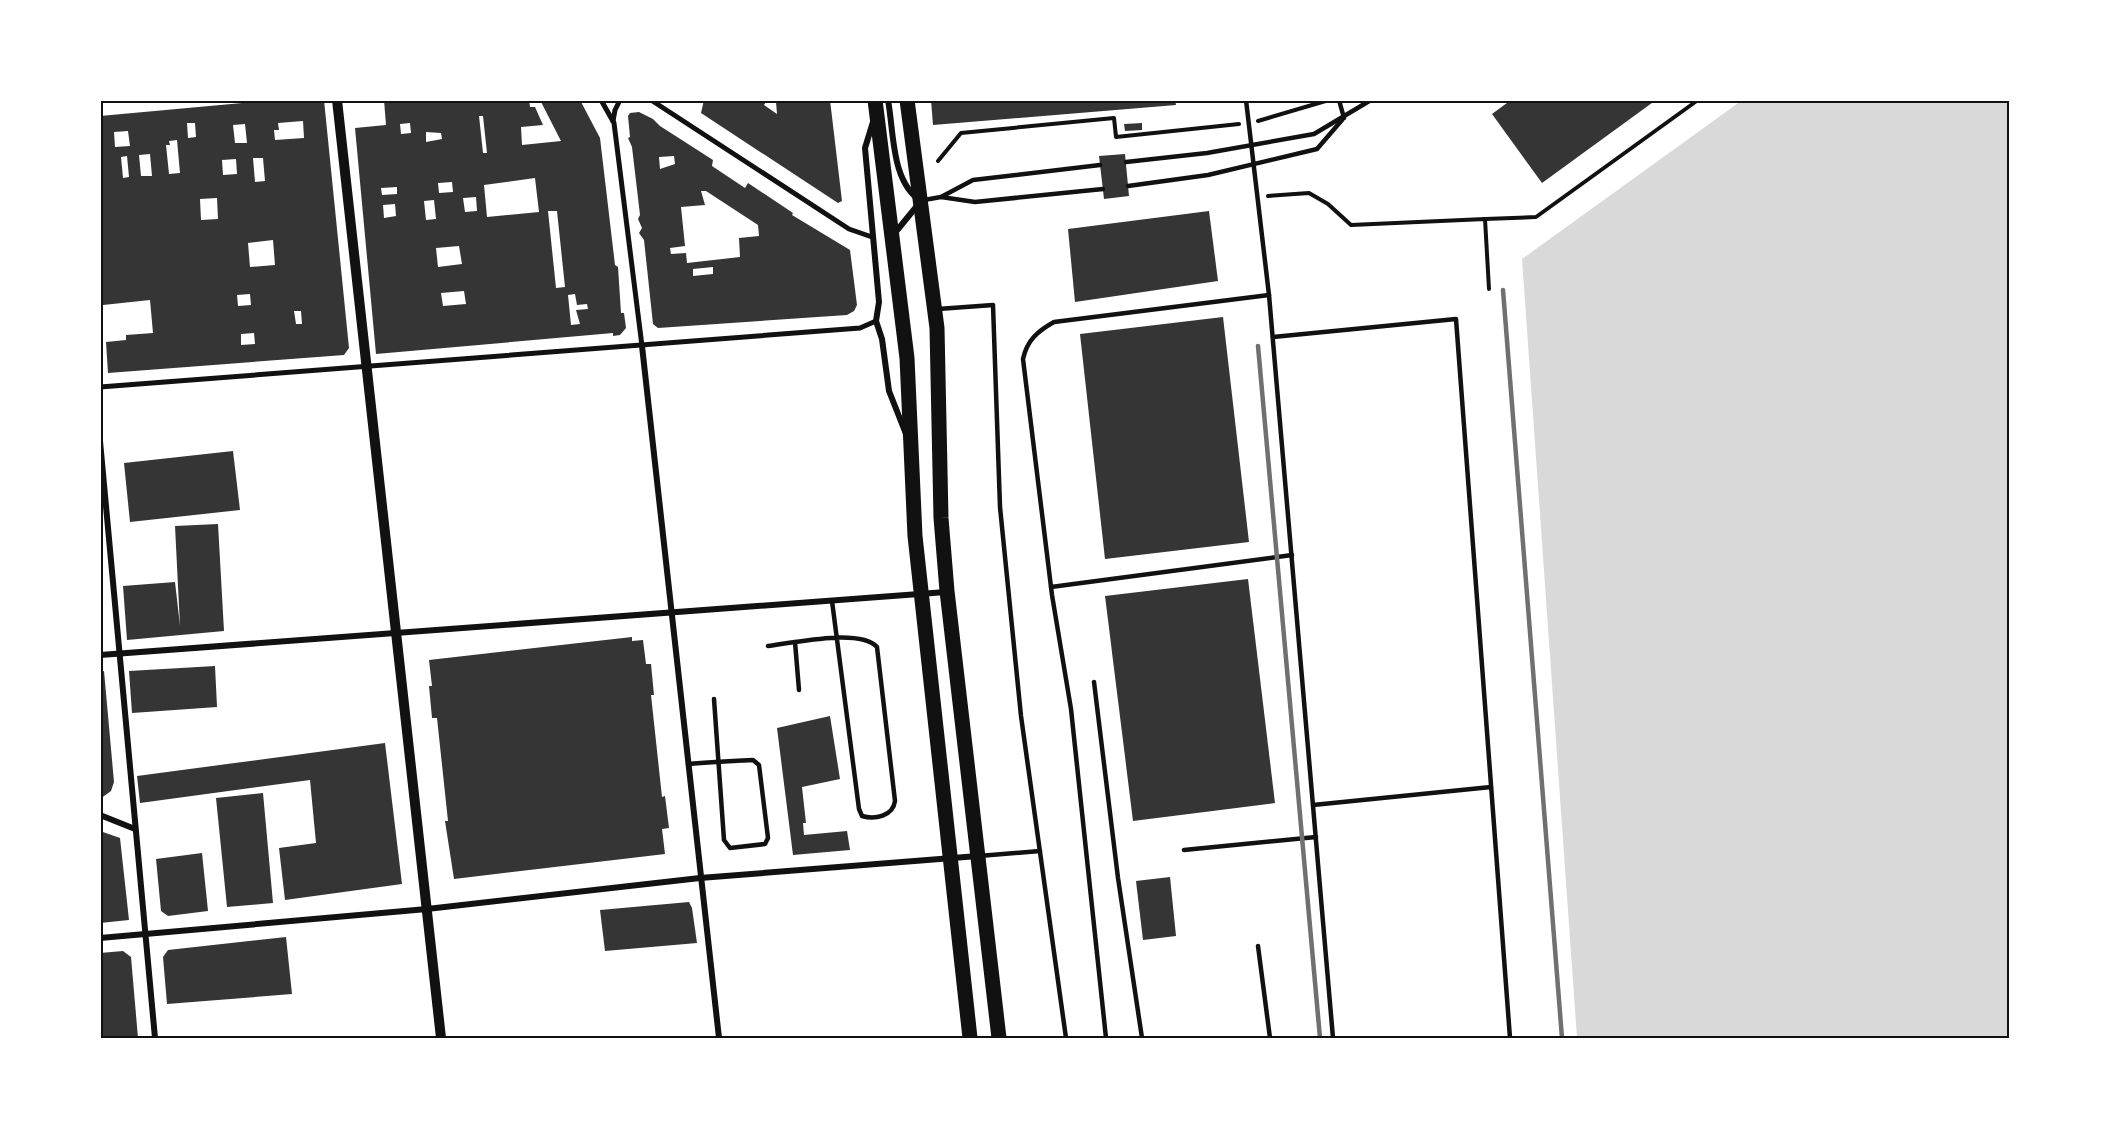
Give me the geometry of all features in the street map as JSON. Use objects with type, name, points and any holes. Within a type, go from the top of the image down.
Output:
[{"type":"main road","points":[[907,100],[936,309],[940,386],[941,518],[946,591],[999,1038]]},
{"type":"main road","points":[[875,106],[907,358],[913,448],[915,536],[948,858],[970,1038]]},
{"type":"street","points":[[337,100],[441,1038]]},
{"type":"street","points":[[601,100],[614,123]]},
{"type":"street","points":[[620,100],[615,110],[614,123],[673,614],[719,1038]]},
{"type":"street","points":[[888,100],[900,176],[908,191],[921,201],[892,237]]},
{"type":"street","points":[[651,101],[849,229],[872,237]]},
{"type":"street","points":[[875,106],[865,148],[879,302],[876,321],[882,339],[892,404],[913,448]]},
{"type":"street","points":[[100,387],[860,328],[876,321]]},
{"type":"street","points":[[100,441],[155,1038]]},
{"type":"street","points":[[100,655],[673,614],[946,591]]},
{"type":"street","points":[[100,815],[135,829]]},
{"type":"street","points":[[100,938],[427,909],[700,878],[978,856]]},
{"type":"lane","points":[[1246,100],[1273,337],[1333,1038]]},
{"type":"lane","points":[[1339,100],[1344,118]]},
{"type":"lane","points":[[1126,162],[1207,153],[1314,134],[1371,100]]},
{"type":"lane","points":[[1128,186],[1208,176],[1317,149],[1344,118]]},
{"type":"lane","points":[[921,201],[941,197],[973,180],[1100,165]]},
{"type":"lane","points":[[941,197],[975,202],[1103,189]]},
{"type":"lane","points":[[1106,1038],[1071,709],[1051,587],[1023,366],[1025,347],[1043,328],[1066,319],[1269,295]]},
{"type":"lane","points":[[936,309],[993,305],[1000,507],[1021,716],[1066,1038]]},
{"type":"lane","points":[[1273,337],[1456,318],[1510,1038]]},
{"type":"lane","points":[[1051,587],[1292,555]]},
{"type":"lane","points":[[768,646],[834,638],[867,640],[877,647],[895,801],[894,809],[888,814],[869,818],[862,816],[859,809],[834,638],[832,601]]},
{"type":"lane","points":[[795,642],[799,690]]},
{"type":"lane","points":[[1094,682],[1118,878],[1142,1038]]},
{"type":"lane","points":[[688,764],[719,762],[753,760],[759,765],[768,838],[765,844],[730,848],[726,845],[719,762],[714,699]]},
{"type":"lane","points":[[1313,804],[1491,787]]},
{"type":"lane","points":[[1184,850],[1316,837]]},
{"type":"lane","points":[[978,856],[1040,851]]},
{"type":"lane","points":[[1258,946],[1270,1038]]},
{"type":"path","points":[[938,161],[961,133],[1114,118],[1116,137],[1248,123],[1329,100]]},
{"type":"path","points":[[1264,163],[1268,196],[1309,193],[1328,204],[1351,225],[1536,217],[1698,100]]},
{"type":"path","points":[[1259,120],[1262,143]]},
{"type":"path","points":[[1485,219],[1489,289]]},
{"type":"shaded area","points":[[1741,101],[2009,101],[2009,1038],[1577,1038],[1522,259]]},
{"type":"building","points":[[275,100],[324,100],[349,348],[344,355],[108,373],[106,342],[126,340],[126,335],[153,333],[150,300],[103,305],[100,116]],"holes":[[[303,121],[304,138],[275,140],[274,130],[279,130],[278,123]],[[187,123],[195,123],[196,137],[188,138]],[[245,124],[247,143],[235,143],[233,125]],[[128,131],[130,146],[115,147],[114,132]],[[177,140],[180,173],[169,174],[166,145],[170,145],[169,141]],[[150,154],[152,176],[141,176],[139,155]],[[127,156],[129,177],[123,178],[121,157]],[[253,158],[263,158],[265,181],[255,182]],[[236,159],[237,174],[223,175],[222,160]],[[217,198],[218,219],[201,220],[200,199]],[[273,240],[275,265],[250,267],[248,243]],[[250,294],[251,305],[238,306],[237,295]],[[294,311],[301,311],[302,324],[296,324]],[[254,333],[255,344],[241,345],[241,334]]]},
{"type":"building","points":[[384,100],[529,100],[530,107],[535,107],[543,125],[521,127],[522,145],[561,141],[540,100],[580,100],[600,138],[615,265],[618,267],[621,313],[624,313],[626,328],[620,335],[613,336],[613,333],[376,354],[355,128],[386,125]],"holes":[[[479,116],[483,116],[487,153],[483,153]],[[410,123],[411,133],[401,134],[400,124]],[[426,132],[441,133],[442,139],[426,142]],[[535,178],[539,212],[487,217],[484,185]],[[452,182],[453,192],[439,193],[438,183]],[[397,187],[397,194],[382,195],[381,188]],[[476,197],[477,211],[465,212],[463,198]],[[434,200],[436,219],[426,220],[424,201]],[[395,204],[396,216],[384,218],[383,205]],[[548,211],[557,211],[565,287],[556,288]],[[459,246],[462,264],[438,267],[436,248]],[[464,291],[466,304],[443,306],[441,293]],[[575,294],[577,305],[587,304],[588,309],[576,310],[580,324],[571,325],[568,295]]]},
{"type":"building","points":[[704,100],[767,100],[764,105],[777,114],[776,102],[773,100],[830,100],[842,201],[838,203],[701,113]]},
{"type":"building","points":[[931,100],[1175,100],[1176,105],[933,125]]},
{"type":"building","points":[[1511,100],[1656,100],[1542,183],[1492,114]]},
{"type":"building","points":[[639,112],[653,119],[660,126],[713,160],[712,166],[745,188],[748,183],[793,213],[792,215],[850,250],[857,305],[854,311],[847,315],[658,328],[653,324],[644,240],[639,233],[642,228],[638,219],[640,215],[632,147],[628,138],[630,137],[628,116],[630,113]],"holes":[[[674,156],[675,164],[660,169],[659,157]],[[701,191],[706,191],[758,225],[759,236],[739,238],[740,257],[687,263],[686,253],[671,254],[670,248],[685,246],[681,207],[705,205]],[[713,267],[713,274],[693,276],[693,269]]]},
{"type":"building","points":[[1142,123],[1142,130],[1125,131],[1124,124]]},
{"type":"building","points":[[1125,154],[1129,196],[1104,199],[1099,156]]},
{"type":"building","points":[[1209,211],[1218,281],[1075,302],[1068,229]]},
{"type":"building","points":[[1223,317],[1249,542],[1105,559],[1080,334]]},
{"type":"building","points":[[233,451],[240,510],[130,522],[124,463]]},
{"type":"building","points":[[218,524],[224,631],[127,640],[123,586],[175,582],[180,626],[175,526]]},
{"type":"building","points":[[1248,579],[1275,803],[1133,821],[1105,596]]},
{"type":"building","points":[[632,637],[632,641],[643,640],[646,664],[651,664],[654,695],[651,695],[662,797],[665,796],[669,828],[662,829],[665,854],[454,879],[445,821],[448,821],[437,718],[432,718],[429,660]]},
{"type":"building","points":[[215,666],[217,707],[132,713],[129,671]]},
{"type":"building","points":[[104,671],[114,782],[111,791],[100,799],[100,672]]},
{"type":"building","points":[[830,716],[840,779],[802,787],[806,823],[803,823],[804,835],[847,831],[850,850],[793,855],[777,728]]},
{"type":"building","points":[[385,743],[402,884],[285,900],[279,848],[316,843],[310,780],[140,803],[137,776]]},
{"type":"building","points":[[263,793],[273,903],[227,907],[216,798]]},
{"type":"building","points":[[100,831],[120,838],[129,920],[100,923]]},
{"type":"building","points":[[202,853],[208,911],[168,916],[161,911],[156,859]]},
{"type":"building","points":[[1170,877],[1176,936],[1143,940],[1136,881]]},
{"type":"building","points":[[689,902],[697,943],[605,951],[600,910]]},
{"type":"building","points":[[286,937],[292,994],[167,1004],[163,957],[168,950]]},
{"type":"building","points":[[123,951],[131,957],[138,1038],[100,1038],[100,953]]},
{"type":"railway","points":[[1503,290],[1562,1038]]},
{"type":"railway","points":[[1258,346],[1320,1038]]}]
